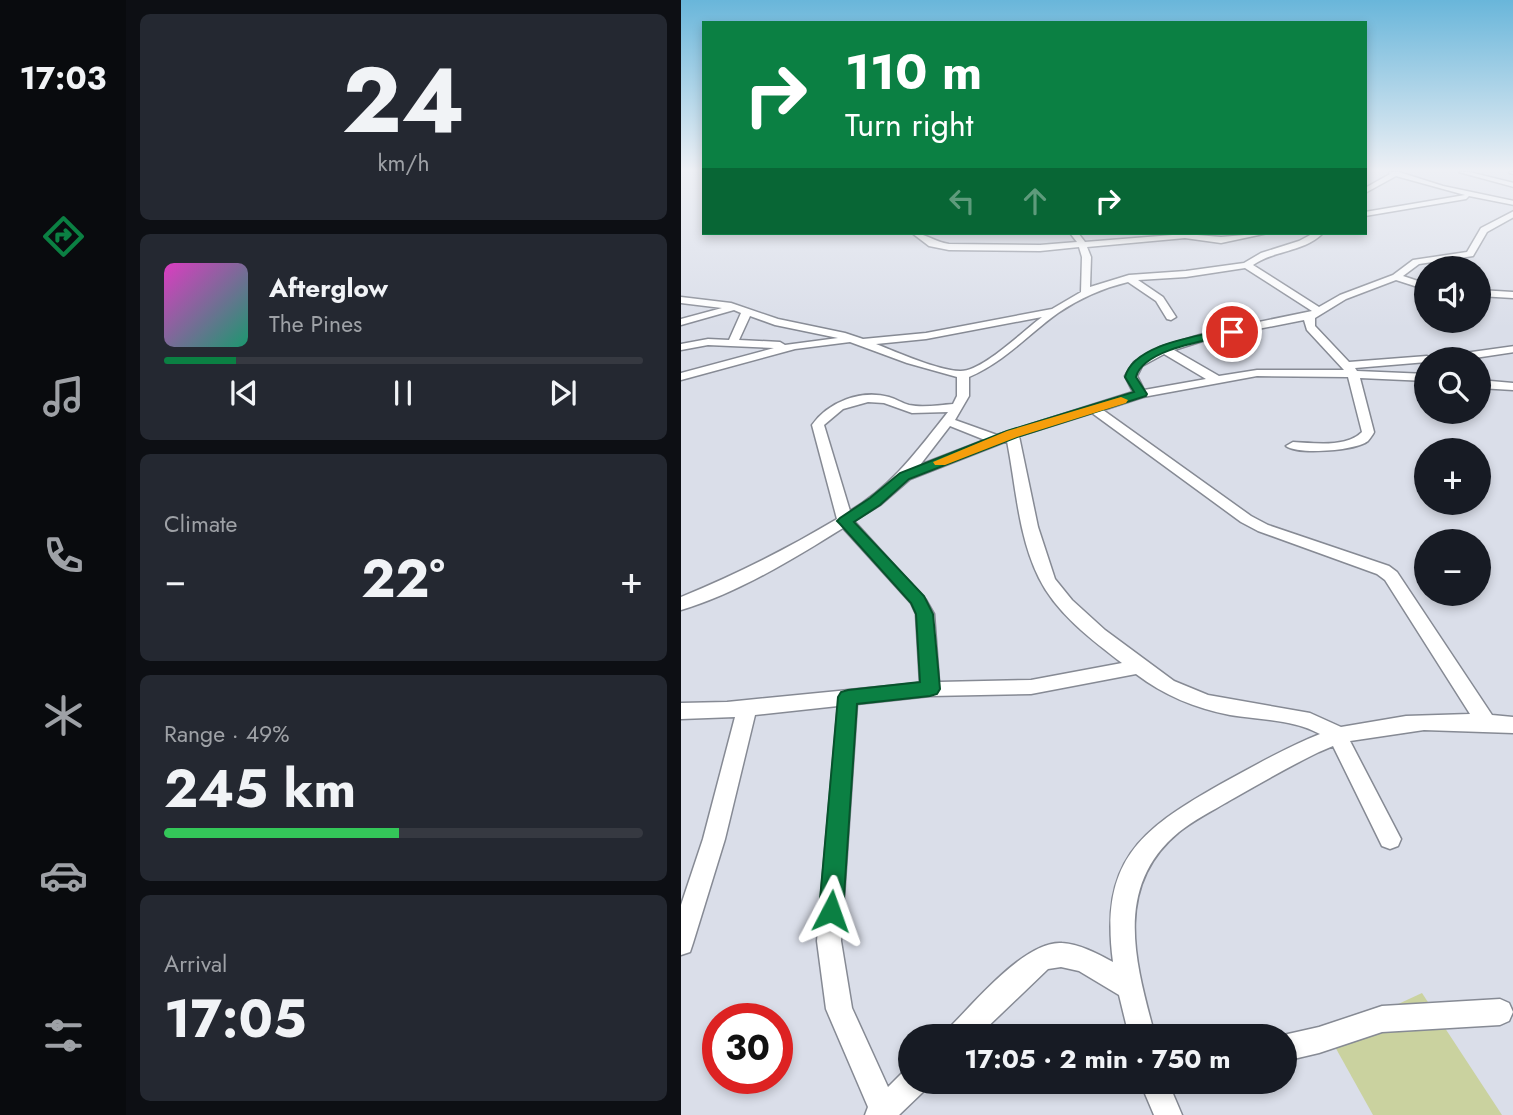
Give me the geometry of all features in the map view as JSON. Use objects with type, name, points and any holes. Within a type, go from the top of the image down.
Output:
[{"type":"street","points":[[1141,394],[1131,377],[1133,369],[1142,359],[1198,339],[1314,313],[1396,277],[1416,262],[1470,254],[1484,230],[1496,224]]},
{"type":"street","points":[[919,235],[932,244],[949,247],[1085,246],[1174,235]]},
{"type":"street","points":[[1076,235],[1085,246],[1089,257],[1084,275],[1086,292]]},
{"type":"street","points":[[1188,235],[1221,240],[1252,235]]},
{"type":"street","points":[[681,300],[741,309],[774,321],[857,341],[911,362],[963,374],[989,364],[1055,311],[1086,292],[1130,278],[1247,265],[1257,257],[1301,244],[1316,235]]},
{"type":"street","points":[[1247,265],[1314,313]]},
{"type":"street","points":[[1396,277],[1414,283]]},
{"type":"street","points":[[1130,278],[1160,299],[1171,317]]},
{"type":"street","points":[[1491,294],[1513,295]]},
{"type":"street","points":[[685,321],[690,312],[714,303]]},
{"type":"street","points":[[685,321],[741,309]]},
{"type":"street","points":[[732,344],[741,309]]},
{"type":"street","points":[[681,347],[708,342],[794,346],[926,336],[1055,311]]},
{"type":"street","points":[[1293,446],[1350,445],[1366,438],[1368,432],[1350,369],[1311,328],[1308,323],[1314,313]]},
{"type":"street","points":[[681,377],[794,346]]},
{"type":"street","points":[[1164,349],[1215,379]]},
{"type":"street","points":[[1491,352],[1513,349]]},
{"type":"street","points":[[904,476],[1004,437],[1141,394],[1257,373],[1350,369],[1414,361]]},
{"type":"street","points":[[1350,369],[1414,376]]},
{"type":"street","points":[[682,604],[772,563],[875,502],[904,476],[957,408],[963,396],[963,374]]},
{"type":"street","points":[[1491,385],[1513,387]]},
{"type":"street","points":[[930,689],[925,614],[918,600],[845,521],[818,425],[821,419],[838,408],[867,398],[886,400],[912,409],[957,408]]},
{"type":"street","points":[[1094,409],[1246,519],[1264,528],[1383,570],[1391,576],[1484,721]]},
{"type":"street","points":[[947,421],[1004,437]]},
{"type":"street","points":[[1004,437],[1039,561],[1047,581],[1065,603],[1161,683],[1188,696],[1226,707],[1319,723],[1337,735],[1390,839]]},
{"type":"street","points":[[681,711],[747,708],[930,689],[1050,685],[1139,667]]},
{"type":"street","points":[[848,697],[829,941],[840,1009],[881,1112],[900,1094]]},
{"type":"street","points":[[681,943],[714,839],[747,708]]},
{"type":"street","points":[[1139,1024],[1130,987],[1123,913],[1127,885],[1138,861],[1162,833],[1181,817],[1337,735],[1394,725],[1484,721],[1513,724]]},
{"type":"street","points":[[971,1024],[1036,961],[1049,954],[1077,957],[1130,987]]},
{"type":"street","points":[[1297,1045],[1382,1019],[1500,1012]]},
{"type":"street","points":[[1160,1094],[1168,1115]]},
{"type":"green space","points":[[1422,993],[1502,1115],[1373,1115],[1329,1036]]},
{"type":"slow traffic","points":[[940,462],[1012,434],[1121,400]]},
{"type":"route","points":[[831,911],[848,697],[930,689],[925,614],[918,600],[845,521],[875,502],[904,476],[1012,434],[1141,394],[1131,377],[1138,361],[1172,346],[1232,332]]}]
